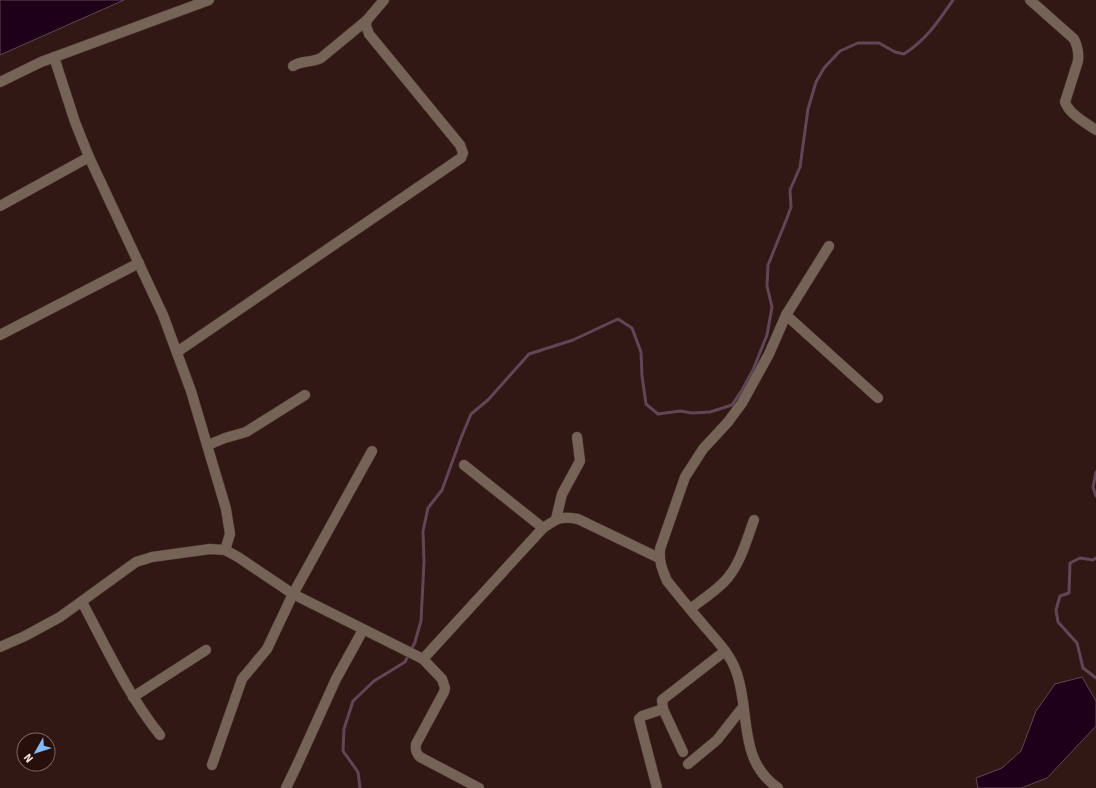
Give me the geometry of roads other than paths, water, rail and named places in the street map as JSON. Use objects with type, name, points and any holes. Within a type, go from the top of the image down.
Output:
[{"type":"street","points":[[0,82],[54,57],[209,0]]},
{"type":"street","points":[[293,66],[302,61],[314,61],[321,58],[367,20],[384,0]]},
{"type":"street","points":[[1030,0],[1074,39],[1079,54],[1078,61],[1065,102],[1071,111],[1096,130]]},
{"type":"street","points":[[177,352],[461,158],[462,153],[460,145],[369,34],[366,26],[367,20]]},
{"type":"street","points":[[54,57],[75,122],[89,157],[164,315],[177,352],[208,445],[226,509],[230,534],[225,550]]},
{"type":"street","points":[[0,206],[89,157]]},
{"type":"street","points":[[778,788],[770,783],[762,774],[751,752],[736,670],[725,651],[667,581],[661,568],[659,558],[660,549],[685,477],[703,449],[740,408],[769,354],[786,315],[829,246]]},
{"type":"street","points":[[0,335],[139,263]]},
{"type":"street","points":[[786,315],[878,398]]},
{"type":"street","points":[[208,445],[246,432],[305,396]]},
{"type":"street","points":[[556,519],[562,494],[580,461],[577,437]]},
{"type":"street","points":[[212,765],[242,679],[267,649],[293,594],[372,451]]},
{"type":"street","points":[[464,465],[543,528]]},
{"type":"street","points":[[419,657],[543,528],[556,519],[564,517],[578,520],[659,558]]},
{"type":"street","points":[[690,609],[717,588],[730,573],[737,562],[754,520]]},
{"type":"street","points":[[0,647],[44,626],[82,602],[136,562],[152,557],[210,549],[225,550],[293,594],[419,657],[442,679],[445,688],[416,744],[415,749],[420,757],[479,788]]},
{"type":"street","points":[[82,602],[133,697],[144,715],[160,735]]},
{"type":"street","points":[[286,788],[336,679],[363,630]]},
{"type":"street","points":[[133,697],[206,650]]},
{"type":"street","points":[[683,752],[664,709],[662,700],[725,651]]},
{"type":"street","points":[[688,764],[717,740],[743,707]]},
{"type":"street","points":[[657,788],[639,719],[642,716],[664,709]]},
{"type":"waterway","points":[[360,788],[358,772],[343,751],[344,729],[353,701],[374,681],[405,662],[415,642],[421,621],[424,562],[423,531],[428,508],[442,490],[471,414],[488,400],[529,354],[573,340],[618,319],[632,328],[641,352],[642,376],[646,404],[658,414],[680,411],[692,413],[710,412],[732,405],[753,370],[767,335],[772,307],[767,286],[768,265],[791,207],[790,190],[800,167],[808,109],[816,82],[824,68],[840,51],[858,43],[879,43],[895,52],[904,54],[925,37],[953,0]]},
{"type":"waterway","points":[[1096,472],[1093,487],[1096,496]]},
{"type":"waterway","points":[[1096,558],[1093,560],[1080,558],[1070,563],[1069,593],[1060,596],[1056,610],[1058,622],[1077,643],[1083,668],[1096,678]]}]
